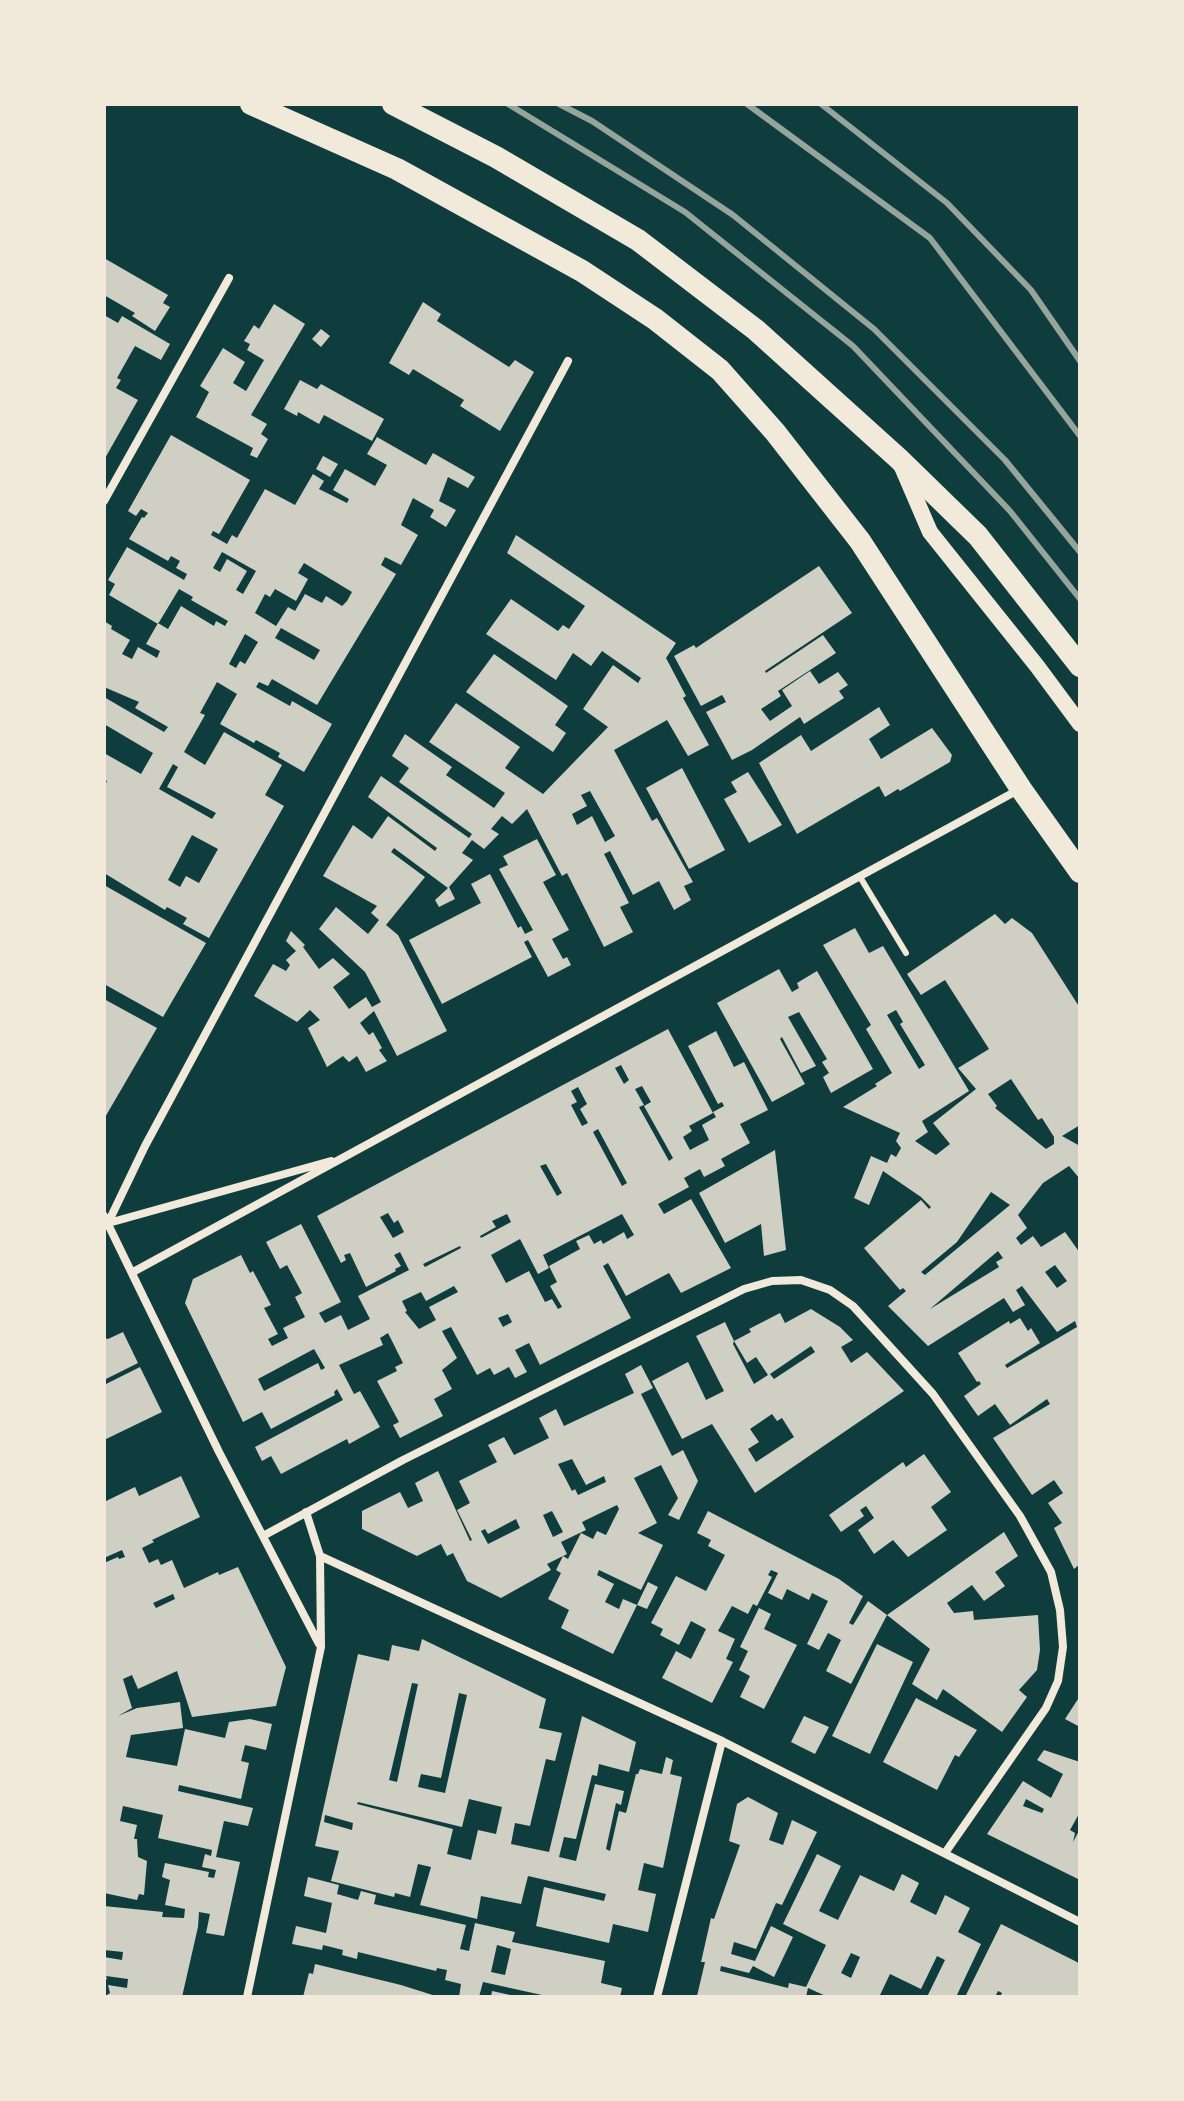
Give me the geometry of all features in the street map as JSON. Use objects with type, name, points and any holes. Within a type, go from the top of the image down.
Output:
[{"type":"highway","points":[[251,104],[397,169],[582,271],[655,319],[720,370],[775,432],[860,541],[1021,789],[1080,872]]},
{"type":"highway","points":[[393,104],[496,157],[638,240],[756,330],[899,459],[978,536],[1080,666]]},
{"type":"main road","points":[[899,459],[930,532],[1080,724]]},
{"type":"main road","points":[[1049,830],[1080,857]]},
{"type":"street","points":[[104,501],[229,278]]},
{"type":"street","points":[[105,1221],[568,361]]},
{"type":"street","points":[[133,1272],[1021,789]]},
{"type":"street","points":[[105,1221],[347,1156]]},
{"type":"street","points":[[105,1221],[133,1272],[219,1452],[321,1647]]},
{"type":"street","points":[[263,1536],[403,1460],[744,1289],[772,1281],[801,1280],[830,1290],[853,1306],[933,1394],[1020,1516],[1051,1572],[1060,1610],[1063,1647],[1058,1681],[1046,1708],[945,1853]]},
{"type":"street","points":[[247,1997],[321,1647],[320,1556],[306,1512]]},
{"type":"street","points":[[320,1556],[722,1741],[1080,1922]]},
{"type":"street","points":[[657,1997],[722,1741]]},
{"type":"lane","points":[[860,877],[906,953]]},
{"type":"building","points":[[104,258],[168,295],[163,303],[170,307],[155,331],[132,316],[135,313],[104,295]]},
{"type":"building","points":[[423,302],[441,314],[437,321],[509,367],[515,360],[534,372],[500,431],[460,406],[464,400],[413,369],[409,375],[389,363]]},
{"type":"building","points":[[274,304],[305,324],[251,415],[267,424],[261,434],[268,439],[257,458],[250,455],[253,448],[196,417],[209,392],[200,386],[223,348],[245,362],[233,383],[246,391],[264,360],[247,350],[250,344],[244,341],[254,325],[259,329]]},
{"type":"building","points":[[104,315],[118,323],[122,316],[170,344],[161,360],[135,346],[117,378],[121,380],[116,388],[138,400],[104,460]]},
{"type":"building","points":[[321,329],[330,336],[321,347],[312,339]]},
{"type":"building","points":[[300,380],[317,389],[321,384],[384,419],[372,441],[324,415],[319,424],[298,412],[297,416],[284,409]]},
{"type":"building","points":[[171,435],[250,480],[219,534],[213,531],[211,535],[227,544],[232,535],[237,538],[265,489],[295,505],[313,474],[324,481],[319,489],[347,503],[349,499],[333,490],[345,469],[375,486],[387,465],[367,454],[377,437],[426,465],[433,453],[475,477],[468,488],[448,477],[439,501],[456,510],[446,527],[430,517],[434,510],[413,498],[401,525],[418,535],[401,565],[385,557],[381,565],[396,574],[317,705],[272,679],[268,686],[259,682],[256,687],[290,706],[292,701],[332,724],[304,772],[278,757],[280,753],[220,724],[237,694],[217,682],[200,713],[205,715],[184,752],[205,765],[224,732],[282,765],[265,795],[284,806],[209,938],[183,924],[187,918],[167,907],[165,910],[104,873],[104,787],[107,781],[104,779],[104,753],[141,774],[153,753],[104,724],[104,697],[164,732],[168,727],[135,708],[139,702],[104,687],[104,621],[130,640],[122,654],[132,659],[138,647],[157,658],[160,651],[146,644],[158,624],[109,595],[115,584],[108,580],[127,547],[184,580],[187,574],[176,568],[180,561],[171,556],[168,561],[129,539],[142,517],[148,513],[141,509],[136,516],[128,511]],"holes":[[[222,552],[256,571],[243,594],[236,590],[247,571],[227,559],[220,572],[213,568]],[[304,563],[352,592],[342,606],[326,596],[322,603],[305,594],[295,611],[288,607],[276,626],[255,613],[265,594],[270,597],[275,589],[296,601],[308,579],[298,573]],[[179,589],[193,597],[191,600],[228,621],[225,626],[216,621],[214,626],[181,606],[168,629],[158,623]],[[281,628],[320,650],[314,660],[275,638]],[[245,634],[258,642],[245,664],[240,661],[236,668],[229,664]],[[173,764],[178,767],[167,787],[216,813],[212,819],[159,789]],[[192,835],[218,849],[199,883],[186,876],[180,887],[168,880]]]},
{"type":"building","points":[[323,456],[338,464],[330,477],[316,469]]},
{"type":"building","points":[[516,535],[676,643],[666,658],[686,696],[683,698],[709,745],[688,756],[667,720],[614,750],[652,821],[657,818],[693,882],[684,886],[691,900],[674,910],[659,881],[633,895],[610,851],[604,854],[629,903],[620,907],[633,932],[604,947],[567,873],[562,876],[527,809],[512,824],[502,816],[491,829],[499,834],[484,849],[472,840],[462,853],[473,860],[449,887],[455,899],[439,907],[435,900],[448,888],[394,848],[391,852],[425,877],[386,925],[398,935],[447,1031],[397,1056],[374,1011],[360,1023],[369,1035],[373,1032],[382,1048],[379,1050],[387,1061],[366,1072],[357,1056],[349,1062],[343,1056],[327,1067],[308,1028],[320,1020],[310,1010],[297,1022],[254,996],[273,964],[286,971],[290,965],[286,960],[296,951],[286,941],[291,931],[305,945],[303,947],[319,969],[333,958],[350,974],[333,987],[349,1009],[366,997],[372,1007],[381,1002],[365,972],[319,929],[336,907],[368,934],[379,920],[371,913],[377,906],[323,876],[353,825],[372,839],[388,816],[435,851],[437,848],[368,797],[381,776],[469,838],[472,834],[399,782],[409,768],[392,756],[405,734],[452,767],[446,775],[494,808],[505,793],[429,742],[456,703],[520,747],[505,768],[543,794],[608,727],[583,709],[613,665],[638,683],[641,678],[602,651],[591,666],[573,653],[556,680],[486,634],[511,599],[558,631],[563,625],[569,629],[585,606],[507,553]],"holes":[[[590,791],[615,836],[605,842],[592,816],[577,825],[572,814],[587,806],[581,795]]]},
{"type":"building","points":[[819,566],[852,613],[765,671],[823,635],[836,653],[778,691],[781,696],[761,709],[770,721],[792,706],[782,690],[810,671],[819,684],[838,672],[848,685],[839,691],[844,698],[804,724],[800,717],[732,760],[706,712],[726,702],[724,698],[722,695],[701,706],[674,656],[694,645],[696,648]]},
{"type":"building","points":[[494,654],[568,706],[555,725],[566,733],[553,752],[466,692]]},
{"type":"building","points":[[879,707],[890,725],[869,739],[881,759],[932,728],[952,755],[950,762],[885,797],[879,786],[797,834],[759,763],[801,735],[811,751]]},
{"type":"building","points":[[682,768],[725,850],[689,869],[646,788]]},
{"type":"building","points":[[748,772],[782,825],[749,843],[724,799],[737,792],[731,782]]},
{"type":"building","points":[[537,839],[556,875],[543,882],[569,930],[552,939],[563,959],[567,957],[571,965],[548,977],[528,940],[524,942],[532,957],[442,1004],[409,940],[481,903],[471,884],[490,874],[518,928],[521,926],[525,934],[533,930],[499,869],[508,865],[503,856]]},
{"type":"building","points":[[104,885],[206,943],[163,1017],[104,984]]},
{"type":"building","points":[[995,914],[1005,924],[1012,918],[1032,933],[1080,1008],[1080,1125],[1062,1136],[1080,1146],[1080,1179],[1069,1166],[1043,1183],[1018,1215],[1027,1228],[1016,1238],[1021,1245],[1033,1236],[1041,1247],[1065,1232],[1080,1253],[1080,1564],[1074,1569],[1054,1528],[1062,1523],[1048,1503],[1063,1493],[1054,1480],[1032,1495],[993,1438],[1050,1404],[1047,1399],[1010,1425],[995,1404],[978,1416],[964,1396],[981,1384],[958,1353],[1009,1321],[1010,1324],[1020,1318],[1040,1343],[1005,1365],[1007,1368],[1077,1327],[1075,1321],[1057,1332],[1022,1286],[1016,1290],[1025,1305],[1013,1312],[1004,1298],[928,1346],[888,1306],[906,1291],[903,1288],[900,1290],[864,1248],[921,1200],[929,1209],[931,1207],[883,1171],[869,1205],[854,1198],[871,1156],[887,1163],[891,1154],[896,1157],[901,1148],[896,1141],[900,1133],[843,1107],[892,1073],[866,1029],[871,1025],[823,945],[855,928],[869,953],[883,946],[969,1091],[922,1121],[928,1132],[915,1141],[936,1155],[950,1144],[933,1123],[976,1089],[958,1068],[989,1049],[945,980],[921,995],[907,974]],"holes":[[[896,1010],[903,1022],[900,1024],[925,1065],[919,1069],[887,1015]],[[1011,1079],[1038,1120],[1042,1118],[1054,1137],[1054,1144],[1046,1149],[995,1108],[997,1106],[988,1094]],[[991,1192],[1010,1205],[925,1275],[921,1272],[957,1242]],[[998,1251],[1003,1258],[996,1262],[999,1267],[930,1309]],[[1055,1265],[1067,1281],[1057,1288],[1045,1272]]]},
{"type":"building","points":[[779,969],[792,992],[799,988],[797,983],[817,971],[873,1069],[831,1093],[823,1077],[829,1073],[822,1062],[827,1059],[799,1012],[788,1017],[816,1066],[801,1073],[782,1037],[780,1039],[805,1084],[772,1102],[717,1003]]},
{"type":"building","points":[[104,999],[157,1028],[104,1119]]},
{"type":"building","points":[[668,1029],[713,1113],[689,1126],[692,1131],[683,1137],[690,1150],[709,1140],[702,1125],[716,1117],[713,1112],[724,1106],[722,1102],[718,1104],[688,1046],[716,1031],[734,1067],[744,1062],[768,1110],[740,1124],[750,1143],[721,1159],[725,1166],[704,1177],[700,1169],[684,1178],[689,1187],[658,1204],[664,1214],[691,1199],[731,1268],[681,1293],[669,1273],[626,1296],[608,1263],[603,1266],[631,1318],[540,1365],[529,1343],[515,1350],[527,1372],[515,1378],[509,1367],[494,1375],[490,1368],[477,1375],[451,1327],[442,1331],[457,1358],[442,1370],[452,1389],[434,1399],[443,1416],[400,1438],[393,1425],[399,1422],[377,1381],[397,1371],[395,1367],[403,1363],[388,1333],[380,1338],[383,1345],[339,1365],[354,1394],[360,1391],[380,1427],[349,1444],[347,1439],[281,1474],[271,1456],[262,1461],[255,1447],[343,1400],[337,1389],[335,1395],[271,1429],[262,1412],[243,1422],[185,1303],[193,1279],[241,1255],[271,1305],[264,1308],[278,1334],[268,1339],[272,1346],[288,1338],[283,1328],[305,1317],[295,1297],[302,1293],[287,1265],[280,1269],[266,1242],[301,1224],[341,1302],[319,1313],[325,1323],[341,1315],[348,1330],[370,1319],[358,1296],[409,1270],[400,1252],[394,1255],[401,1266],[366,1287],[350,1253],[344,1255],[346,1260],[341,1263],[317,1216]],"holes":[[[621,1065],[629,1080],[624,1084],[615,1068]],[[642,1086],[651,1102],[644,1106],[673,1158],[669,1161],[639,1107],[644,1105],[635,1089]],[[578,1087],[587,1104],[580,1109],[588,1123],[582,1126],[571,1105],[577,1102],[571,1091]],[[598,1129],[627,1183],[622,1186],[593,1132]],[[546,1164],[562,1193],[557,1196],[540,1166]],[[388,1213],[394,1223],[398,1220],[404,1232],[393,1238],[380,1217]],[[507,1214],[511,1222],[480,1236],[496,1227],[492,1221]],[[622,1214],[634,1235],[627,1239],[624,1232],[603,1244],[601,1240],[594,1244],[589,1235],[576,1241],[580,1249],[549,1266],[557,1282],[550,1286],[562,1307],[558,1309],[552,1299],[545,1302],[529,1271],[506,1283],[491,1255],[520,1239],[538,1274],[549,1268],[543,1255]],[[460,1246],[425,1267],[423,1264]],[[454,1286],[458,1292],[429,1307],[436,1320],[419,1329],[405,1312],[402,1301],[421,1292],[426,1301]],[[508,1314],[512,1322],[503,1327],[498,1318]],[[314,1349],[325,1368],[321,1370],[318,1363],[264,1391],[258,1379]]]},
{"type":"building","points":[[775,1150],[786,1250],[764,1256],[761,1224],[725,1243],[699,1193]]},
{"type":"building","points":[[811,1309],[840,1327],[853,1340],[841,1347],[851,1363],[867,1352],[904,1391],[755,1493],[712,1424],[682,1439],[652,1381],[688,1362],[706,1400],[724,1391],[696,1336],[725,1322],[734,1341],[751,1332],[749,1329],[780,1313],[785,1323]],"holes":[[[734,1341],[747,1363],[756,1357],[768,1375],[754,1384]],[[811,1346],[815,1352],[774,1379],[770,1374]],[[772,1414],[777,1421],[782,1418],[794,1437],[756,1462],[748,1449],[759,1442],[750,1429]]]},
{"type":"building","points":[[123,1332],[138,1363],[104,1380],[104,1338]]},
{"type":"building","points":[[641,1365],[653,1388],[641,1394],[672,1456],[683,1450],[698,1481],[679,1520],[668,1515],[678,1498],[661,1465],[634,1478],[657,1523],[638,1533],[663,1545],[641,1590],[599,1570],[597,1575],[614,1584],[605,1602],[619,1609],[623,1599],[637,1605],[613,1654],[561,1628],[569,1610],[548,1599],[561,1573],[556,1570],[563,1556],[547,1564],[551,1570],[501,1598],[467,1581],[453,1553],[447,1556],[441,1544],[417,1556],[362,1529],[362,1511],[400,1492],[408,1508],[423,1501],[415,1483],[438,1471],[470,1541],[472,1540],[457,1510],[470,1503],[459,1481],[497,1462],[488,1445],[504,1437],[514,1455],[549,1438],[539,1418],[556,1409],[564,1426],[634,1393],[625,1374]],"holes":[[[572,1459],[586,1485],[604,1476],[606,1482],[578,1495],[575,1489],[572,1491],[558,1464]],[[617,1505],[619,1509],[606,1535],[597,1531],[593,1539],[581,1533],[568,1559],[563,1556],[567,1554],[561,1542],[586,1530],[582,1522]],[[552,1511],[563,1532],[553,1537],[543,1515]],[[516,1519],[520,1528],[488,1544],[481,1531],[485,1529],[488,1534]]]},
{"type":"building","points":[[140,1367],[162,1412],[104,1440],[104,1385]]},
{"type":"building","points":[[924,1454],[951,1492],[931,1507],[947,1530],[908,1557],[893,1540],[874,1554],[858,1530],[874,1518],[866,1506],[860,1510],[864,1516],[841,1532],[829,1515],[903,1462],[906,1467]]},
{"type":"building","points":[[181,1476],[200,1517],[142,1548],[149,1563],[158,1559],[161,1565],[172,1560],[184,1588],[218,1572],[219,1575],[238,1567],[286,1667],[276,1706],[192,1717],[177,1671],[138,1689],[132,1675],[123,1679],[132,1708],[118,1716],[137,1708],[180,1702],[183,1728],[131,1735],[126,1757],[177,1766],[185,1729],[225,1738],[229,1722],[250,1719],[272,1724],[266,1750],[245,1745],[241,1761],[249,1763],[241,1799],[179,1785],[178,1791],[253,1808],[248,1826],[224,1821],[216,1857],[240,1862],[224,1936],[206,1933],[210,1914],[199,1912],[182,1997],[104,1997],[110,1993],[108,1985],[127,1988],[128,1979],[106,1976],[104,1980],[104,1957],[122,1960],[123,1952],[104,1950],[104,1906],[163,1912],[162,1917],[184,1918],[185,1909],[165,1905],[170,1880],[162,1877],[165,1863],[209,1872],[208,1877],[214,1878],[216,1870],[202,1867],[205,1854],[211,1856],[212,1850],[158,1838],[163,1815],[123,1806],[120,1821],[137,1825],[134,1839],[137,1839],[138,1857],[147,1861],[144,1895],[139,1894],[137,1900],[104,1893],[104,1563],[125,1557],[122,1550],[104,1558],[104,1502],[135,1487],[139,1496]],"holes":[[[173,1594],[175,1599],[156,1608],[153,1603]]]},
{"type":"building","points":[[708,1511],[839,1579],[863,1596],[849,1623],[853,1625],[868,1601],[887,1615],[851,1684],[826,1671],[841,1640],[828,1633],[819,1650],[807,1644],[828,1601],[812,1593],[809,1600],[787,1589],[782,1600],[768,1593],[778,1573],[771,1570],[768,1575],[772,1577],[757,1606],[753,1604],[748,1614],[732,1606],[718,1631],[735,1639],[726,1659],[733,1662],[712,1703],[662,1678],[676,1651],[691,1659],[706,1629],[691,1621],[679,1645],[660,1635],[663,1629],[651,1623],[676,1576],[706,1591],[725,1555],[708,1546],[711,1540],[697,1533]]},
{"type":"building","points":[[1004,1532],[1018,1556],[995,1572],[1005,1586],[984,1601],[972,1585],[947,1603],[954,1613],[973,1611],[974,1620],[1038,1615],[1040,1650],[1037,1670],[1019,1690],[1027,1697],[1002,1732],[943,1689],[937,1700],[912,1684],[930,1649],[887,1615]]},
{"type":"building","points":[[648,1582],[658,1587],[647,1609],[637,1605]]},
{"type":"building","points":[[759,1608],[771,1614],[764,1629],[797,1645],[764,1709],[740,1697],[750,1676],[739,1670],[748,1651],[740,1647]]},
{"type":"building","points":[[422,1639],[546,1699],[539,1728],[562,1733],[555,1761],[546,1759],[530,1826],[515,1823],[511,1844],[549,1852],[582,1716],[636,1742],[629,1772],[599,1764],[597,1776],[592,1775],[576,1839],[564,1837],[559,1857],[576,1861],[595,1784],[624,1791],[621,1805],[616,1803],[606,1849],[610,1851],[619,1811],[626,1813],[636,1774],[640,1769],[662,1774],[666,1757],[673,1760],[670,1774],[682,1777],[663,1868],[644,1863],[638,1890],[656,1894],[648,1932],[613,1924],[609,1943],[536,1926],[544,1887],[604,1901],[606,1894],[528,1876],[521,1904],[481,1896],[477,1919],[420,1905],[431,1867],[418,1864],[410,1897],[395,1893],[394,1897],[331,1881],[339,1851],[315,1846],[358,1654],[389,1661],[392,1645],[419,1651]],"holes":[[[412,1683],[418,1684],[397,1782],[389,1780]],[[459,1693],[467,1695],[445,1793],[418,1787],[421,1774],[441,1778]],[[469,1799],[502,1807],[496,1834],[478,1830],[471,1860],[447,1854],[453,1829],[357,1804],[462,1827]],[[325,1815],[353,1823],[352,1830],[324,1822]]]},
{"type":"building","points":[[877,1644],[913,1662],[870,1754],[832,1736]]},
{"type":"building","points":[[1080,1696],[1080,1727],[1065,1719]]},
{"type":"building","points":[[916,1698],[977,1730],[959,1757],[955,1755],[937,1790],[883,1762]]},
{"type":"building","points":[[804,1716],[829,1727],[815,1754],[791,1742]]},
{"type":"building","points":[[1044,1750],[1080,1762],[1080,1812],[1070,1830],[1075,1833],[1073,1842],[1080,1829],[1080,1880],[987,1834],[1023,1781],[1051,1798],[1063,1774],[1037,1760]],"holes":[[[1026,1799],[1044,1809],[1042,1813],[1023,1806]]]},
{"type":"building","points":[[748,1797],[778,1813],[769,1840],[783,1845],[792,1820],[817,1832],[782,1905],[776,1903],[756,1949],[734,1942],[731,1954],[755,1961],[771,1926],[793,1937],[774,1977],[753,1966],[749,1973],[721,1966],[720,1971],[788,1988],[789,1983],[806,1987],[826,1945],[783,1924],[817,1854],[841,1866],[819,1911],[838,1920],[860,1875],[894,1891],[902,1874],[919,1883],[910,1902],[936,1915],[945,1895],[970,1908],[958,1932],[981,1944],[956,1997],[927,1997],[945,1960],[937,1956],[921,1989],[890,1974],[880,1995],[884,1997],[828,1997],[808,1988],[806,1997],[697,1996],[711,1918],[714,1919],[740,1845],[729,1841],[737,1804]],"holes":[[[851,1953],[860,1957],[851,1978],[841,1973]]]},
{"type":"building","points":[[308,1877],[339,1885],[337,1894],[358,1900],[361,1891],[376,1895],[374,1904],[466,1925],[460,1949],[469,1951],[475,1923],[515,1932],[512,1942],[605,1961],[601,1983],[622,1988],[620,1997],[551,1997],[483,1982],[479,1997],[459,1997],[461,1984],[445,1980],[447,1970],[437,1968],[436,1971],[358,1952],[357,1959],[342,1955],[343,1950],[323,1945],[322,1950],[292,1944],[296,1926],[326,1933],[332,1903],[304,1896]],"holes":[[[497,1945],[511,1949],[505,1975],[491,1972]]]},
{"type":"building","points":[[1001,1924],[1077,1962],[1080,1965],[1080,1997],[1000,1997],[1002,1993],[998,1991],[995,1997],[965,1997]]},
{"type":"building","points":[[315,1964],[439,1997],[303,1997],[309,1973],[313,1974]]},
{"type":"building","points":[[492,1991],[515,1996],[515,1997],[491,1997]]},
{"type":"railway","points":[[508,104],[685,212],[853,346],[1010,511],[1080,599]]},
{"type":"railway","points":[[559,104],[592,121],[733,215],[874,329],[1005,460],[1080,552]]},
{"type":"railway","points":[[747,104],[930,238],[1080,436]]},
{"type":"railway","points":[[821,104],[947,203],[1031,290],[1080,361]]}]
